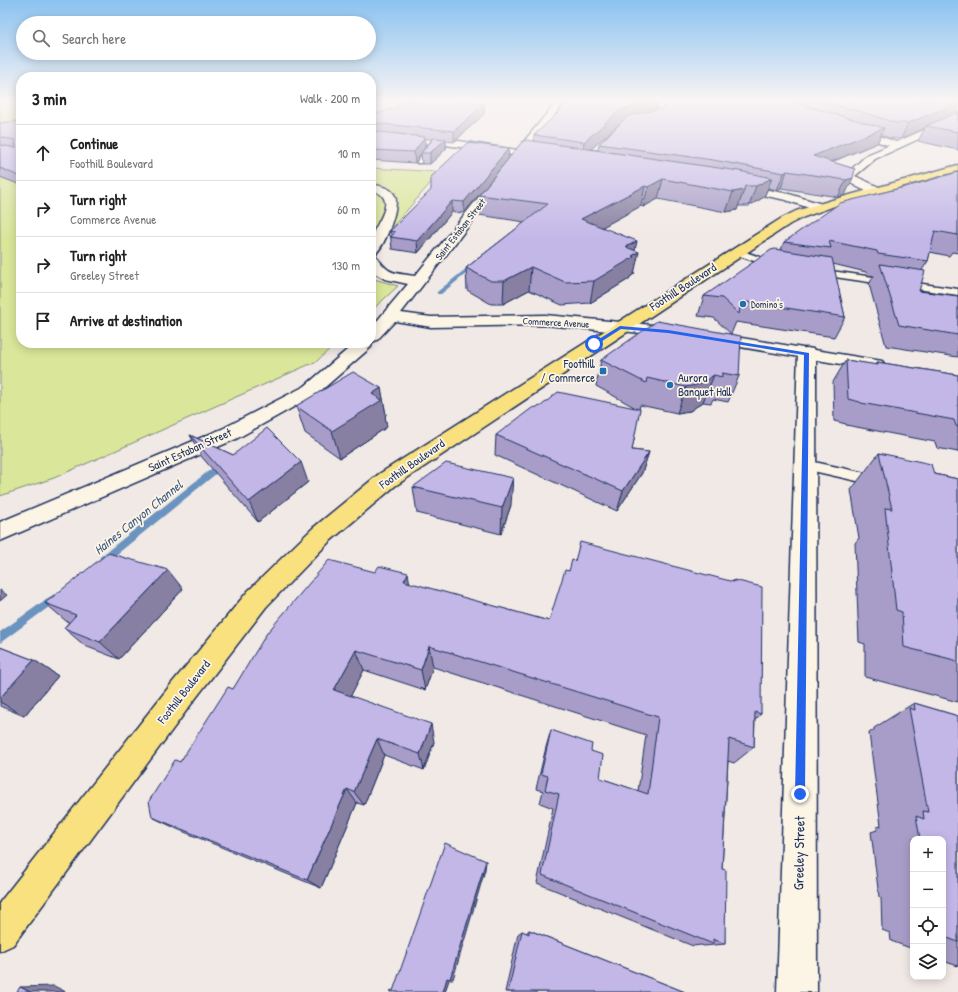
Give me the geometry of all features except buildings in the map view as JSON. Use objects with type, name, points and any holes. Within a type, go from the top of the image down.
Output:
[{"type":"main road","name":"Foothill Boulevard","points":[[0,932],[182,693],[253,605],[321,534],[355,504],[387,480],[620,327],[786,221],[818,208],[876,190],[958,168]]},
{"type":"street","points":[[472,146],[555,158]]},
{"type":"street","name":"Saint Estaban Street","points":[[376,332],[391,316],[524,146]]},
{"type":"street","points":[[876,190],[853,181],[849,176],[871,157],[893,146]]},
{"type":"street","points":[[725,185],[776,194],[818,208]]},
{"type":"street","points":[[376,188],[385,190],[389,193],[390,198],[388,220],[376,243]]},
{"type":"street","points":[[376,268],[388,275],[418,281]]},
{"type":"street","name":"Commerce Avenue","points":[[391,316],[430,322],[545,320],[620,327],[694,335],[889,368]]},
{"type":"street","name":"Saint Estaban Street","points":[[0,532],[229,434],[311,390],[359,348]]},
{"type":"street","name":"Greeley Street","points":[[797,992],[807,353]]},
{"type":"lane","points":[[419,162],[431,146]]},
{"type":"lane","points":[[737,252],[770,265],[785,267]]},
{"type":"lane","points":[[807,270],[958,292]]},
{"type":"lane","points":[[805,465],[889,483]]},
{"type":"green space","points":[[0,153],[16,160],[16,348],[331,348],[317,361],[54,478],[0,496]]},
{"type":"green space","points":[[376,168],[440,172],[376,246]]},
{"type":"green space","points":[[376,279],[398,286],[376,306]]},
{"type":"waterway","name":"Haines Canyon Channel","points":[[439,293],[474,265]]},
{"type":"waterway","name":"Haines Canyon Channel","points":[[103,560],[214,471]]},
{"type":"waterway","name":"Haines Canyon Channel","points":[[0,638],[54,598]]},
{"type":"place","name":"Domino's","points":[[743,304]]},
{"type":"place","name":"Foothill / Commerce","points":[[603,371]]},
{"type":"place","name":"Aurora Banquet Hall","points":[[670,385]]},
{"type":"route","points":[[594,344],[620,327],[668,331],[807,353],[800,794]]}]
